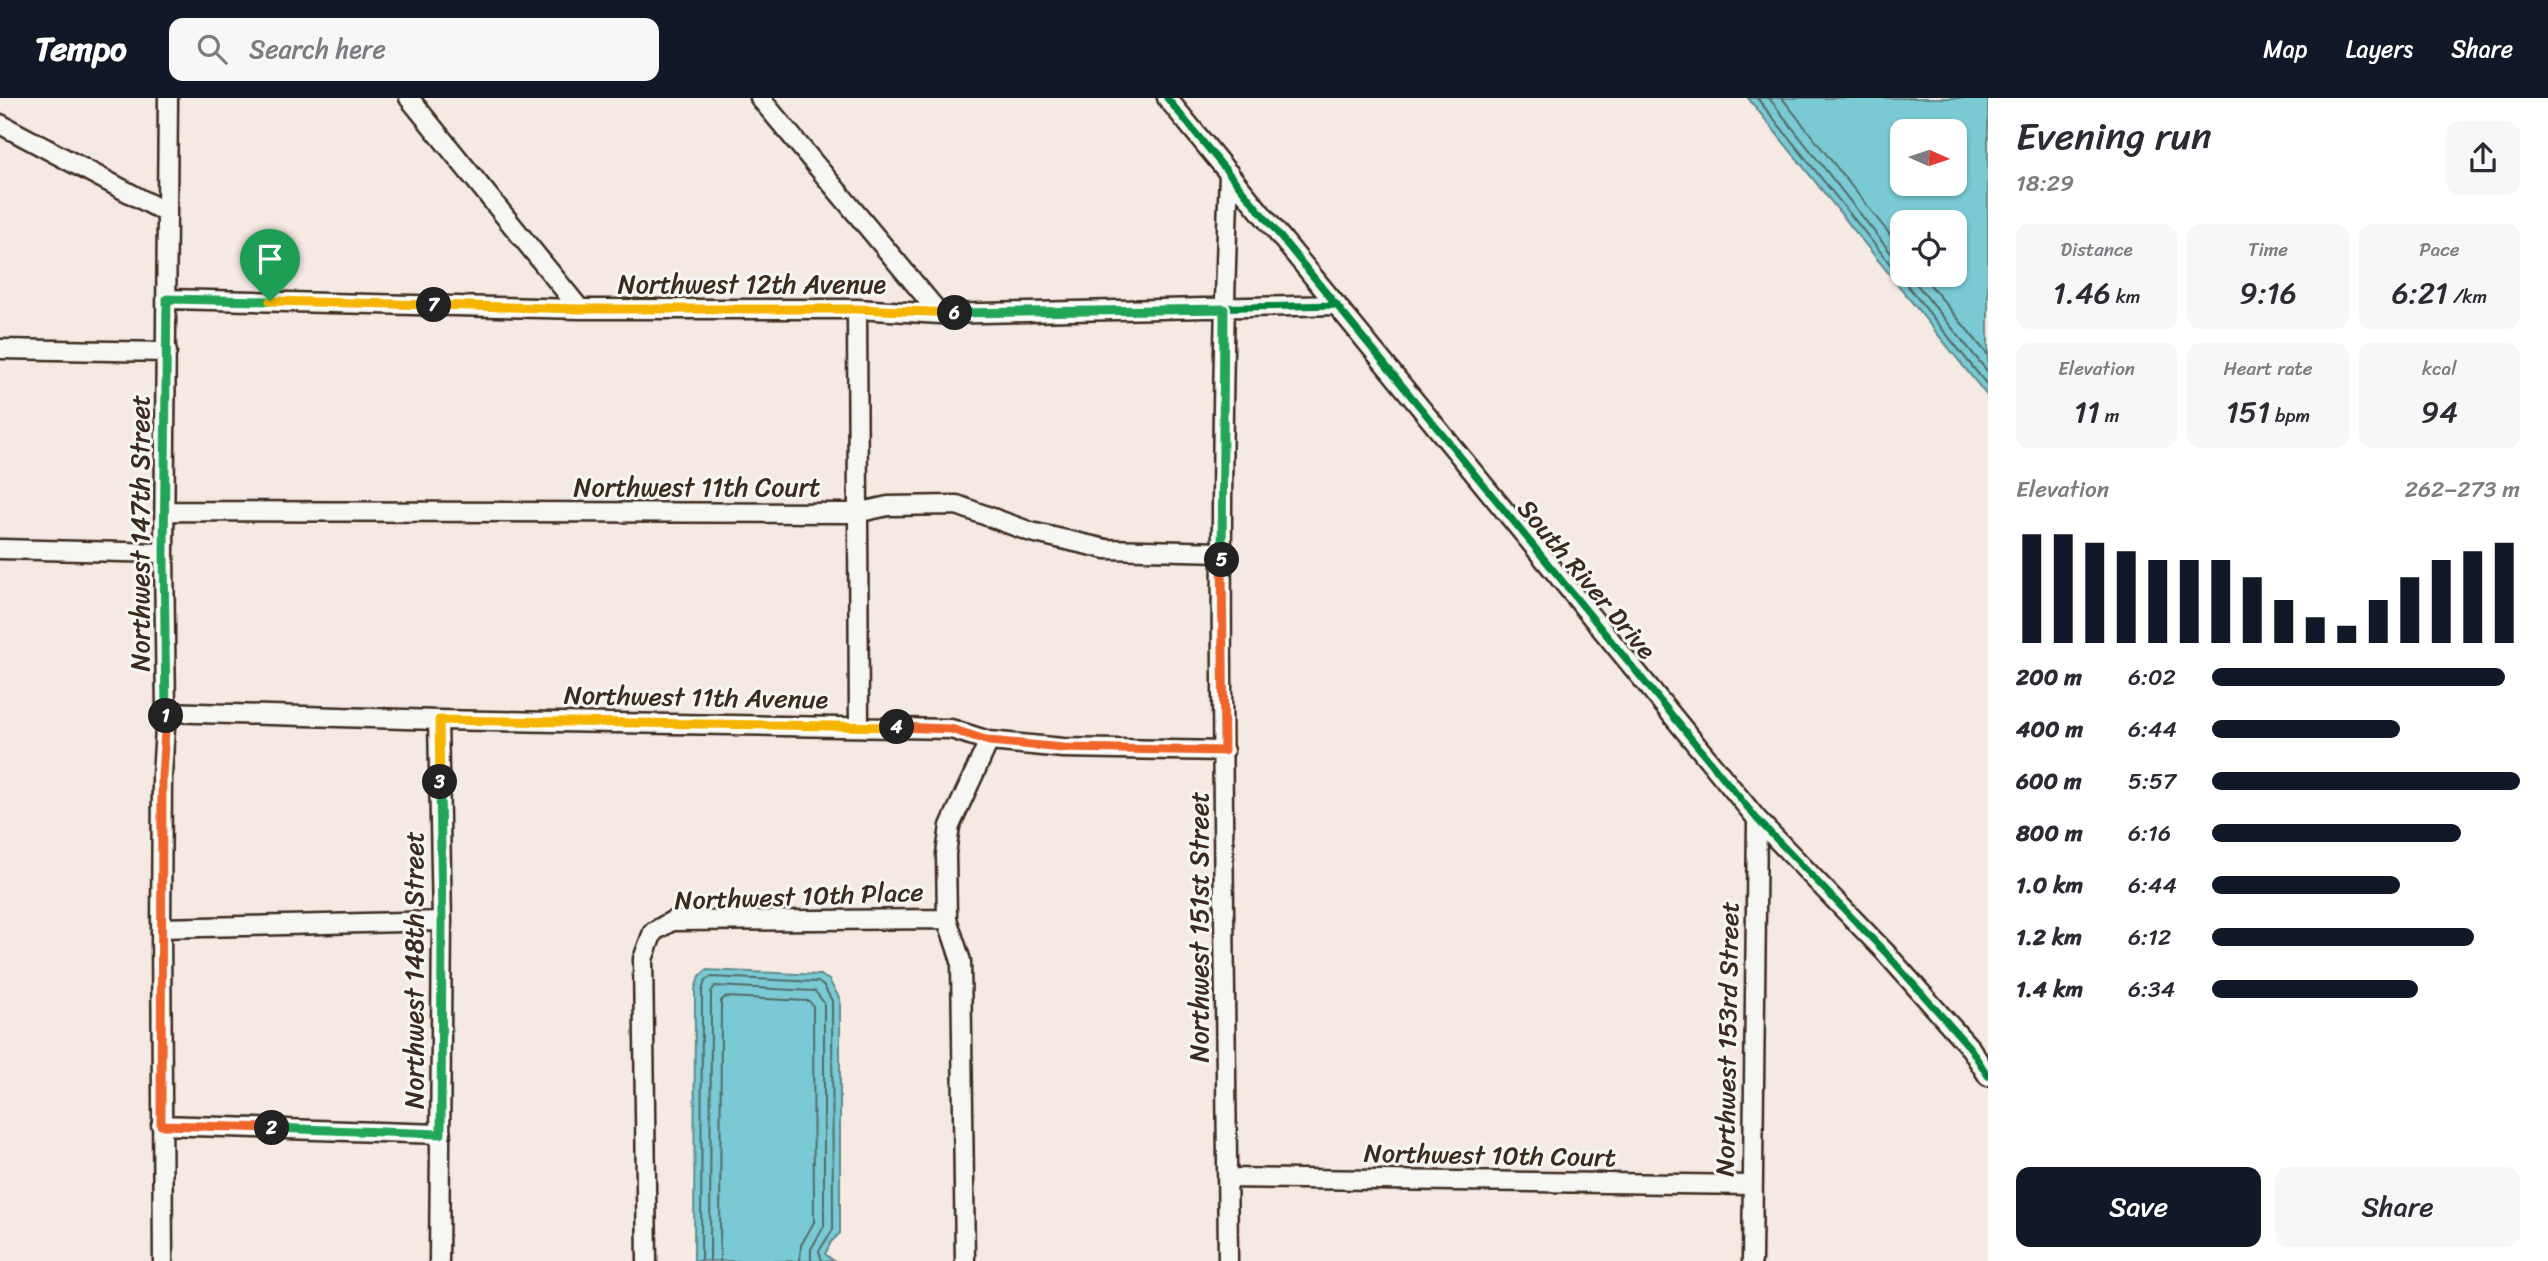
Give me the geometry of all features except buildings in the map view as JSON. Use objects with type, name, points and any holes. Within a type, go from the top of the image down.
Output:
[{"type":"street","name":"Northwest 147th Street","points":[[163,1261],[161,928],[162,776],[166,712],[164,511],[168,98]]},
{"type":"street","points":[[409,98],[580,309]]},
{"type":"street","points":[[760,98],[940,314]]},
{"type":"street","name":"South River Drive","points":[[1167,98],[1757,819],[1885,952],[1971,1049],[1988,1076]]},
{"type":"street","points":[[0,124],[167,213]]},
{"type":"street","name":"Northwest 151st Street","points":[[1228,1261],[1222,552],[1224,309],[1229,173]]},
{"type":"street","name":"Northwest 12th Avenue","points":[[167,299],[580,309],[857,309],[940,314],[1337,305]]},
{"type":"street","points":[[857,309],[859,726]]},
{"type":"street","points":[[0,349],[167,352]]},
{"type":"street","name":"Northwest 11th Court","points":[[164,511],[856,513],[888,506],[957,505],[1031,532],[1106,549],[1222,552]]},
{"type":"street","points":[[0,550],[164,553]]},
{"type":"street","name":"Northwest 11th Avenue","points":[[166,712],[951,729],[989,741],[1063,748],[1224,751]]},
{"type":"street","name":"Northwest 148th Street","points":[[439,720],[442,922],[439,1261]]},
{"type":"street","points":[[965,1261],[961,961],[947,919],[946,854],[950,826],[989,741]]},
{"type":"street","name":"Northwest 153rd Street","points":[[1752,1261],[1757,819]]},
{"type":"street","name":"Northwest 10th Place","points":[[648,1261],[643,959],[653,932],[673,921],[947,919]]},
{"type":"street","points":[[161,928],[442,922]]},
{"type":"street","points":[[161,1125],[441,1134]]},
{"type":"street","name":"Northwest 10th Court","points":[[1227,1178],[1751,1185]]},
{"type":"water","points":[[1748,98],[1988,98],[1988,397],[1900,287],[1967,287],[1967,210],[1890,210],[1890,275]]},
{"type":"water","points":[[706,970],[820,975],[829,980],[840,999],[840,1233],[825,1254],[834,1261],[694,1261],[695,989],[699,977]]},
{"type":"cycle path","points":[[1167,98],[1757,819],[1885,952],[1971,1049],[1988,1076]]},
{"type":"cycle path","points":[[167,299],[580,309],[857,309],[940,314],[1337,305]]},
{"type":"route","points":[[167,299],[270,301],[580,309],[857,309],[940,314],[1224,309],[1224,751],[1063,748],[989,741],[951,729],[439,720],[441,1134],[161,1125],[167,299]]}]
